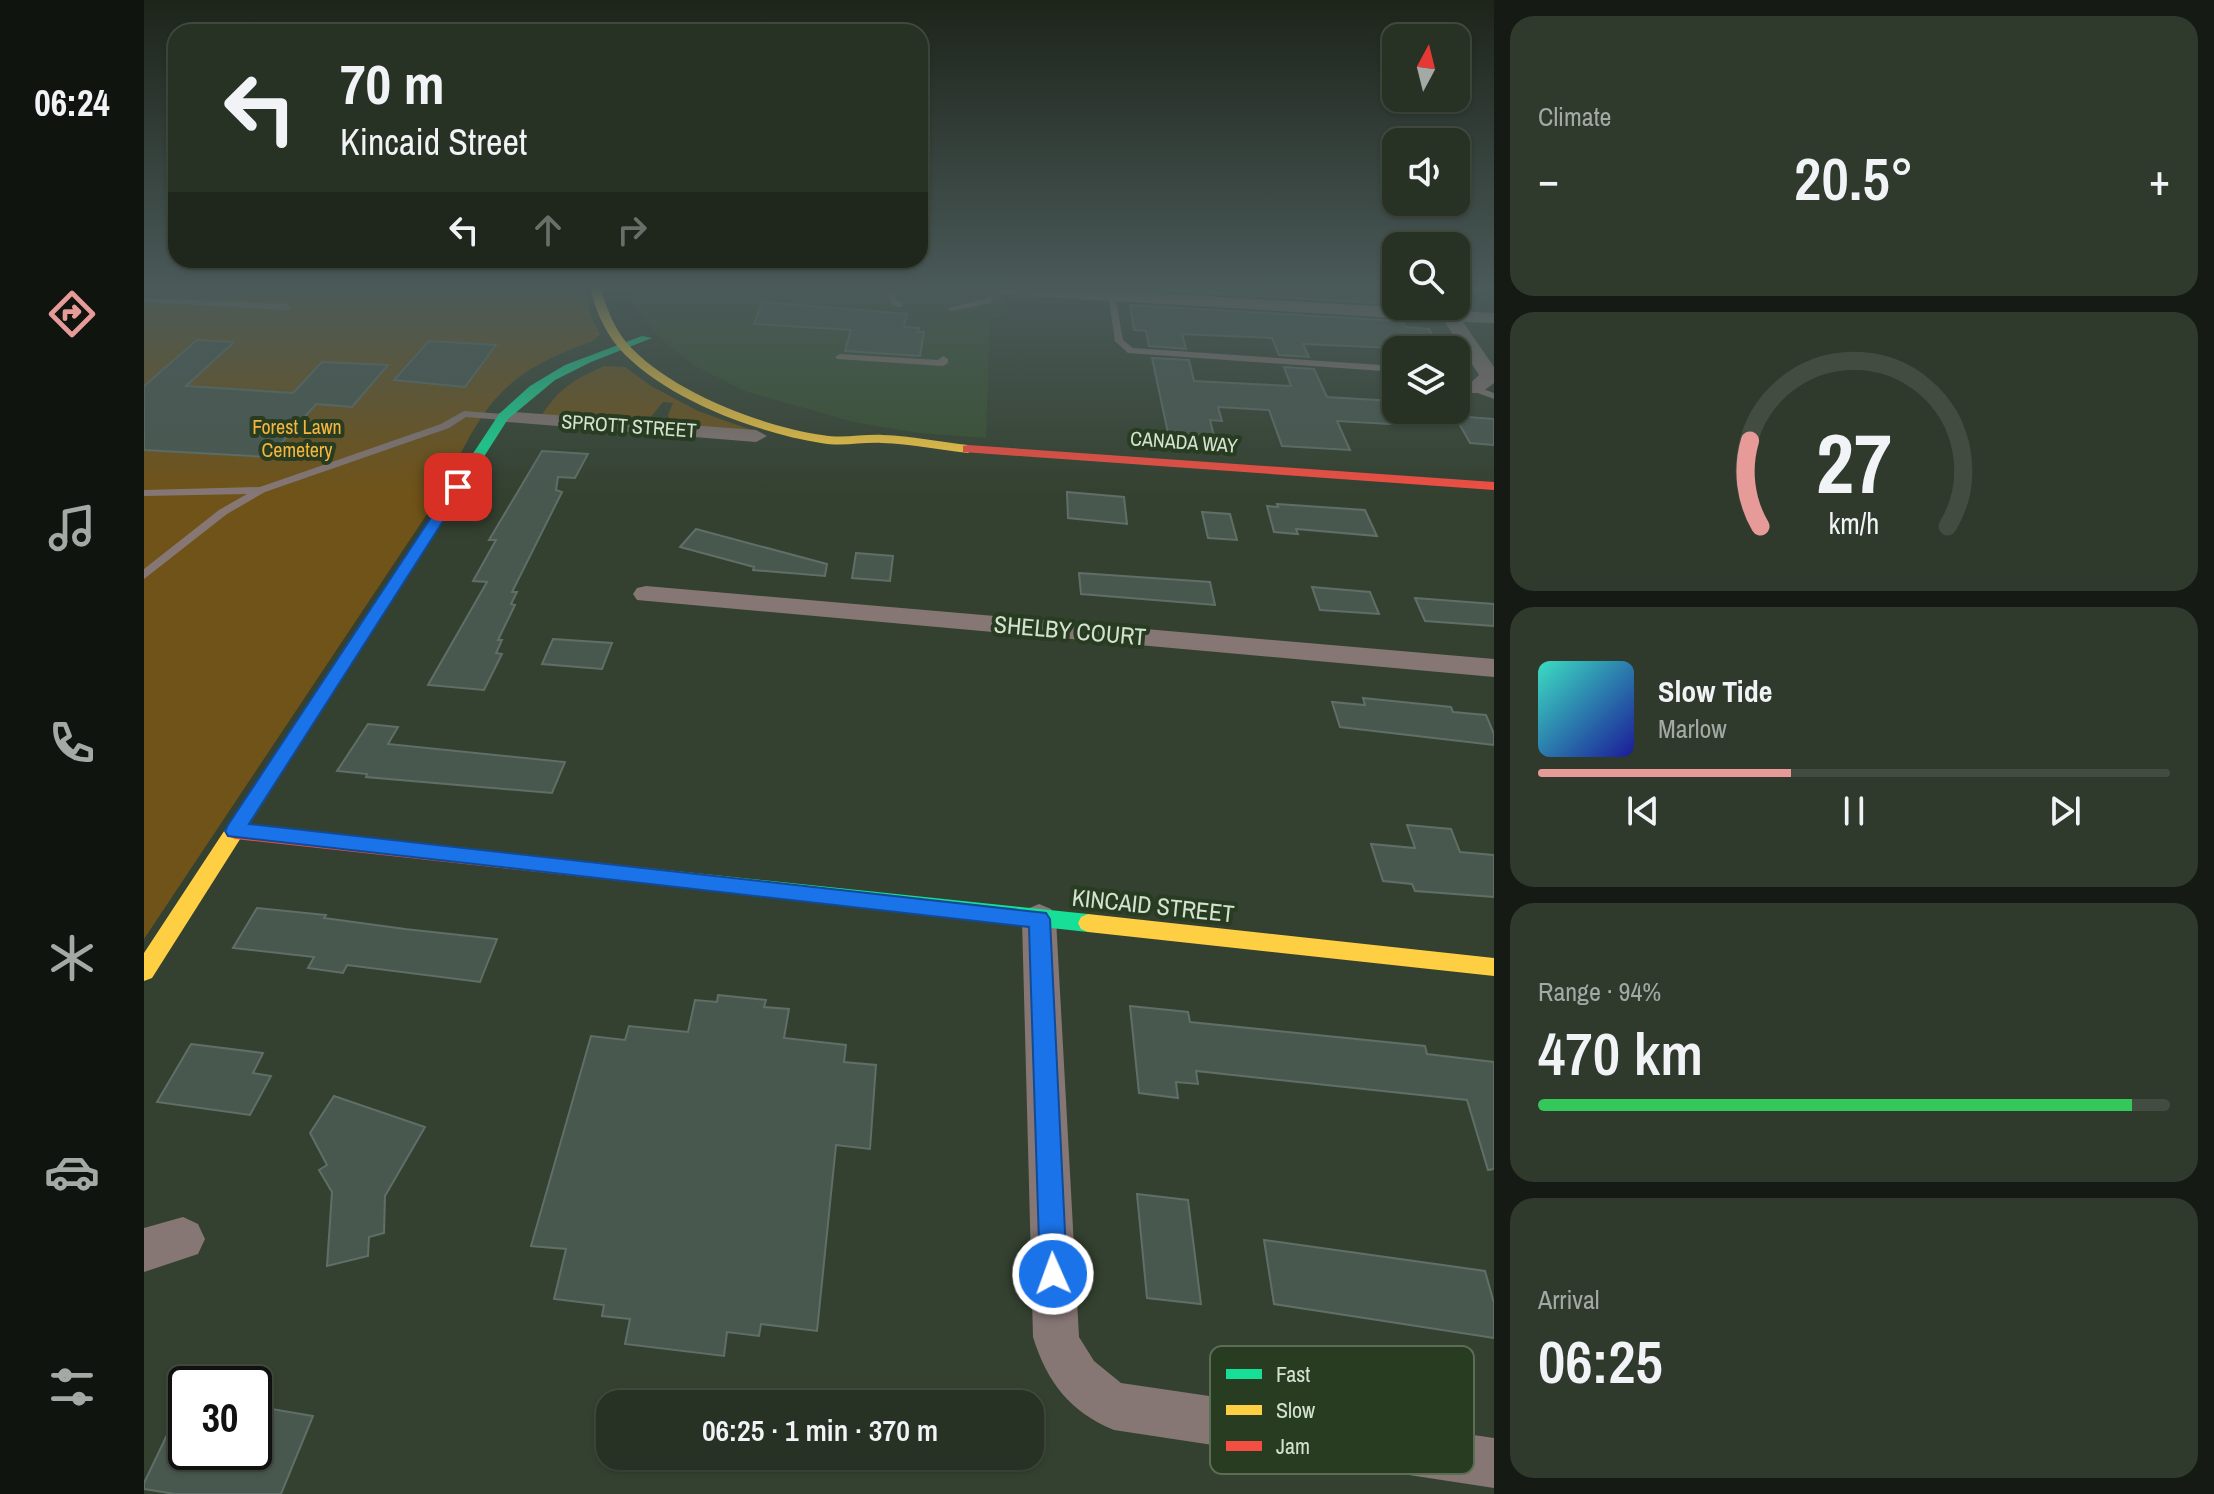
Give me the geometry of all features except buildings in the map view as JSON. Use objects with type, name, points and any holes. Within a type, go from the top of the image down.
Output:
[{"type":"street","points":[[144,971],[503,417],[537,384],[588,357]]},
{"type":"street","name":"CANADA WAY","points":[[634,357],[660,377],[704,400],[807,435],[848,442],[870,439],[1494,486]]},
{"type":"street","points":[[1470,383],[1490,376],[1477,357]]},
{"type":"street","points":[[654,428],[665,406]]},
{"type":"street","name":"CANADA WAY","points":[[790,413],[855,429],[870,439]]},
{"type":"street","name":"SPROTT STREET","points":[[503,417],[756,436]]},
{"type":"street","name":"SHELBY COURT","points":[[646,594],[1494,668]]},
{"type":"street","name":"KINCAID STREET","points":[[235,831],[1494,967]]},
{"type":"street","points":[[1039,919],[1056,1337],[1061,1356],[1073,1376],[1092,1393],[1114,1406],[1210,1420]]},
{"type":"street","points":[[1474,1460],[1494,1463]]},
{"type":"lane","points":[[840,357],[943,363],[943,359]]},
{"type":"lane","points":[[1215,357],[1382,368]]},
{"type":"lane","points":[[1470,387],[1494,396]]},
{"type":"lane","points":[[144,575],[223,512],[261,490],[445,426],[464,414],[503,417]]},
{"type":"lane","points":[[144,493],[261,490]]},
{"type":"shaded area","points":[[683,357],[989,357],[986,438],[920,433],[853,422],[745,391]]},
{"type":"green space","name":"Forest Lawn Cemetery","points":[[144,357],[554,357],[514,381],[483,416],[441,493],[144,939]]},
{"type":"green space","points":[[605,366],[625,367],[651,386],[698,411],[754,431],[679,426],[671,422],[668,415],[673,403],[663,402],[650,418],[632,422],[542,415],[569,385]]},
{"type":"traffic: fast","points":[[368,625],[503,417],[534,389],[594,357]]},
{"type":"traffic: fast","points":[[676,879],[1088,923]]},
{"type":"traffic: slow","points":[[634,357],[666,381],[695,397],[792,433],[846,442],[894,440],[968,449]]},
{"type":"traffic: slow","points":[[144,971],[368,625]]},
{"type":"traffic: slow","points":[[1088,923],[1494,967]]},
{"type":"traffic: jam","points":[[968,449],[1494,486]]},
{"type":"traffic: jam","points":[[235,831],[676,879]]},
{"type":"route","points":[[458,487],[235,831],[1039,919],[1053,1274]]}]
